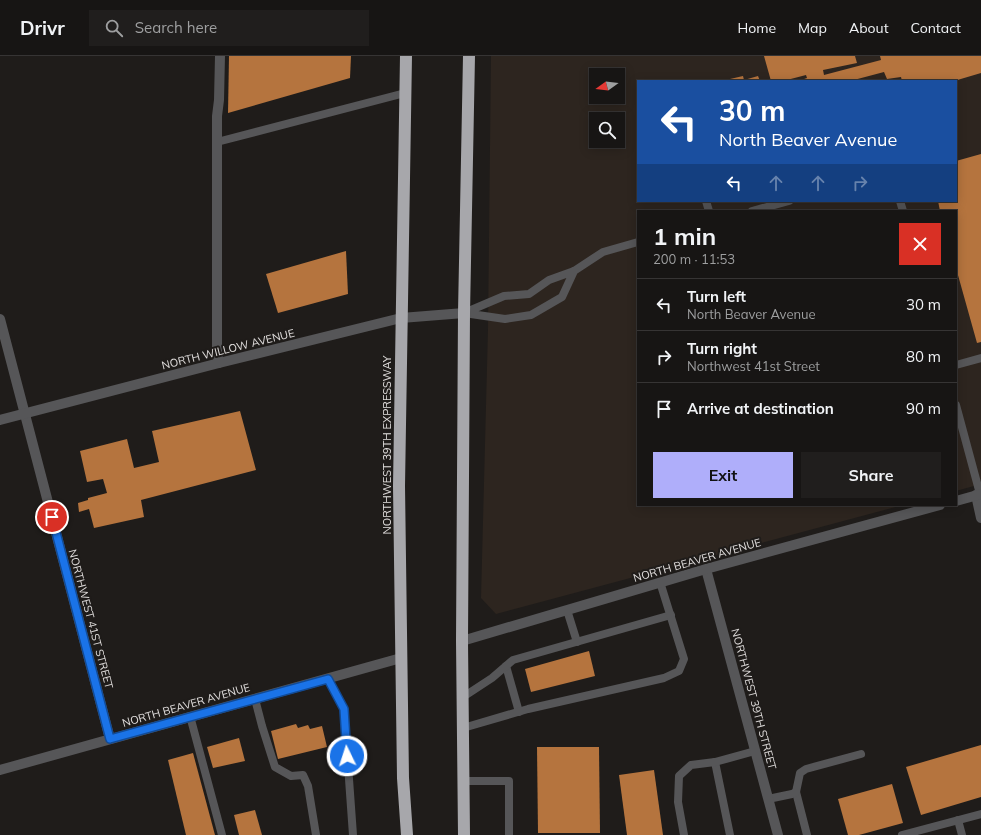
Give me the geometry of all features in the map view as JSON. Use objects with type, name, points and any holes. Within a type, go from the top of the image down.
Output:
[{"type":"highway","name":"NORTHWEST 39TH EXPRESSWAY","points":[[406,56],[399,486],[403,778],[406,835]]},
{"type":"highway","points":[[464,835],[462,641],[464,313],[469,56]]},
{"type":"street","points":[[219,363],[217,352],[217,116],[220,56]]},
{"type":"street","name":"NORTH WILLOW AVENUE","points":[[0,420],[219,363],[402,318],[464,313]]},
{"type":"street","name":"NORTHWEST 41ST STREET","points":[[0,319],[110,739]]},
{"type":"street","points":[[957,501],[979,495],[981,518]]},
{"type":"street","name":"NORTH BEAVER AVENUE","points":[[462,641],[660,582],[936,506]]},
{"type":"street","name":"NORTHWEST 39TH STREET","points":[[706,569],[778,835]]},
{"type":"street","name":"NORTH BEAVER AVENUE","points":[[0,770],[401,658]]},
{"type":"lane","points":[[217,142],[405,93]]},
{"type":"lane","points":[[756,210],[785,202]]},
{"type":"lane","points":[[464,313],[504,296],[529,294],[549,280],[574,271],[602,252],[637,242]]},
{"type":"lane","points":[[464,313],[505,319],[531,315],[562,297],[574,271]]},
{"type":"lane","points":[[957,365],[981,358]]},
{"type":"lane","points":[[957,409],[979,495]]},
{"type":"lane","points":[[463,728],[519,712],[664,678],[679,671],[684,659],[660,582]]},
{"type":"lane","points":[[567,610],[577,642]]},
{"type":"lane","points":[[462,697],[492,678],[513,660],[671,615]]},
{"type":"lane","points":[[506,666],[519,712]]},
{"type":"lane","points":[[328,679],[344,709],[353,835]]},
{"type":"lane","points":[[255,699],[275,767],[291,776],[303,775],[308,786],[316,835]]},
{"type":"lane","points":[[190,716],[222,835]]},
{"type":"lane","points":[[684,835],[678,802],[679,776],[691,765],[715,762],[755,751]]},
{"type":"lane","points":[[807,835],[796,792],[800,773],[806,769],[861,754]]},
{"type":"lane","points":[[715,762],[730,835]]},
{"type":"lane","points":[[464,781],[510,781],[509,835]]},
{"type":"lane","points":[[768,799],[796,792]]},
{"type":"lane","points":[[902,835],[981,814]]},
{"type":"lane","points":[[958,820],[962,835]]},
{"type":"shaded area","points":[[491,56],[981,56],[981,484],[957,491],[957,210],[637,210],[637,506],[899,506],[496,614],[481,598],[488,329]]},
{"type":"building","points":[[229,56],[351,56],[350,78],[228,113]]},
{"type":"building","points":[[764,56],[855,56],[857,63],[823,70],[824,75],[881,60],[880,56],[981,56],[981,73],[957,80],[902,80],[901,77],[887,79],[884,72],[854,80],[801,80],[807,78],[806,75],[787,80],[771,80]]},
{"type":"building","points":[[743,76],[744,80],[730,80]]},
{"type":"building","points":[[758,76],[760,80],[744,80]]},
{"type":"building","points":[[981,154],[981,342],[977,343],[957,272],[957,210],[940,210],[938,202],[957,202],[957,161]]},
{"type":"building","points":[[346,251],[348,294],[278,313],[266,274]]},
{"type":"building","points":[[240,411],[256,470],[141,500],[144,517],[94,528],[89,509],[79,512],[78,503],[88,500],[88,498],[107,493],[103,479],[87,482],[80,451],[127,439],[134,468],[159,462],[152,431]]},
{"type":"building","points":[[589,651],[595,676],[531,692],[525,669]]},
{"type":"building","points":[[296,724],[298,728],[308,725],[310,729],[322,726],[327,747],[278,759],[271,731]]},
{"type":"building","points":[[239,738],[245,761],[213,768],[207,747]]},
{"type":"building","points":[[981,745],[981,797],[921,815],[906,767]]},
{"type":"building","points":[[537,747],[599,747],[600,833],[538,833]]},
{"type":"building","points":[[193,753],[215,835],[186,835],[168,760]]},
{"type":"building","points":[[654,770],[663,835],[627,835],[619,775]]},
{"type":"building","points":[[892,784],[903,823],[859,835],[848,835],[838,799]]},
{"type":"building","points":[[255,810],[262,835],[239,835],[234,815]]},
{"type":"route","points":[[52,517],[110,739],[328,679],[344,709],[347,756]]}]
